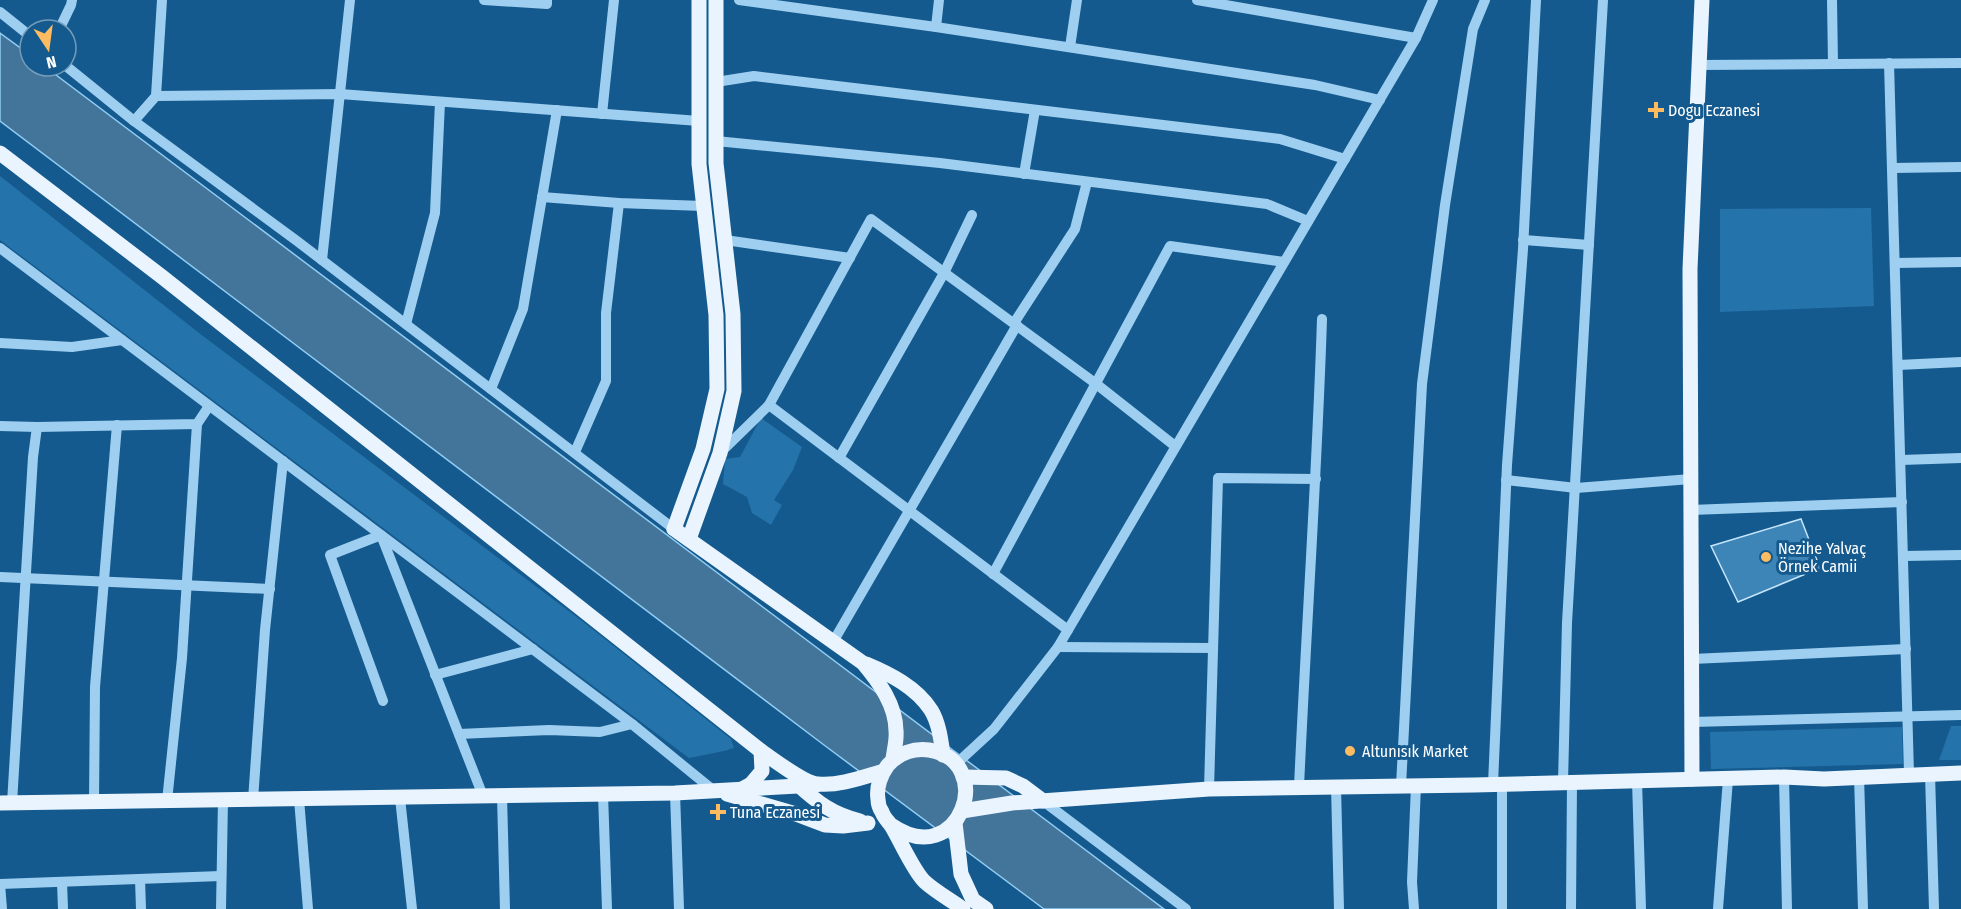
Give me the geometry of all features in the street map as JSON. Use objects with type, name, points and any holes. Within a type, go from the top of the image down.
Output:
[{"type":"main road","points":[[699,0],[699,164],[716,315],[717,389],[703,448],[674,529],[863,663],[876,678],[894,711],[897,731],[889,765],[878,785],[878,800],[882,813],[924,881],[963,909]]},
{"type":"main road","points":[[689,539],[720,453],[734,391],[733,314],[716,163],[716,0]]},
{"type":"main road","points":[[1692,779],[1690,269],[1702,0]]},
{"type":"main road","points":[[0,153],[161,276],[761,751],[820,804],[840,816],[868,823]]},
{"type":"main road","points":[[863,663],[887,672],[911,689],[931,710],[966,797],[959,817],[961,874],[973,900],[986,909]]},
{"type":"main road","points":[[6,803],[675,793],[799,786],[848,781],[889,765],[906,752],[921,749],[936,751],[954,765],[1006,778],[1023,786],[1043,801]]},
{"type":"main road","points":[[761,751],[794,773],[816,784]]},
{"type":"main road","points":[[741,789],[752,784],[762,771],[761,751]]},
{"type":"main road","points":[[713,790],[796,814],[825,825],[889,823],[902,833],[916,837],[930,837],[944,832],[959,817],[1012,803],[1209,789],[1784,777],[1824,779],[1961,773]]},
{"type":"street","points":[[65,18],[72,0]]},
{"type":"street","points":[[134,120],[156,96],[162,0]]},
{"type":"street","points":[[322,261],[350,0]]},
{"type":"street","points":[[484,0],[547,4],[547,0]]},
{"type":"street","points":[[602,114],[614,0]]},
{"type":"street","points":[[740,0],[936,27],[1315,85],[1380,100]]},
{"type":"street","points":[[936,27],[939,0]]},
{"type":"street","points":[[1070,48],[1077,0]]},
{"type":"street","points":[[1197,0],[1416,38]]},
{"type":"street","points":[[954,765],[994,729],[1058,647],[1416,38],[1433,0]]},
{"type":"street","points":[[1414,909],[1409,785],[1422,384],[1445,205],[1473,29],[1485,0]]},
{"type":"street","points":[[1502,909],[1498,784],[1506,480],[1523,240],[1536,0]]},
{"type":"street","points":[[1571,909],[1567,623],[1603,0]]},
{"type":"street","points":[[1832,0],[1833,64]]},
{"type":"street","points":[[0,12],[18,26]]},
{"type":"street","points":[[1889,63],[1909,774]]},
{"type":"street","points":[[1699,65],[1961,63]]},
{"type":"street","points":[[78,76],[674,529]]},
{"type":"street","points":[[716,82],[754,76],[1280,139],[1345,159]]},
{"type":"street","points":[[156,96],[340,94],[699,121]]},
{"type":"street","points":[[406,324],[435,213],[440,102]]},
{"type":"street","points":[[491,389],[523,309],[557,110]]},
{"type":"street","points":[[1024,174],[1035,110]]},
{"type":"street","points":[[716,141],[940,163],[1267,204],[1308,221]]},
{"type":"street","points":[[1892,168],[1961,167]]},
{"type":"street","points":[[833,642],[1015,324],[1075,229],[1088,182]]},
{"type":"street","points":[[542,196],[619,203],[704,206]]},
{"type":"street","points":[[575,452],[606,381],[606,313],[619,203]]},
{"type":"street","points":[[839,458],[944,273],[972,215]]},
{"type":"street","points":[[720,453],[769,405],[871,219],[1095,383],[1175,446]]},
{"type":"street","points":[[725,240],[850,258]]},
{"type":"street","points":[[1523,240],[1589,245]]},
{"type":"street","points":[[993,574],[1170,246],[1284,262]]},
{"type":"street","points":[[0,248],[632,724],[713,790]]},
{"type":"street","points":[[1895,263],[1961,262]]},
{"type":"street","points":[[1299,787],[1316,478],[1322,319]]},
{"type":"street","points":[[0,343],[72,347],[122,340]]},
{"type":"street","points":[[1898,364],[1961,362]]},
{"type":"street","points":[[769,405],[1068,630]]},
{"type":"street","points":[[167,801],[182,658],[197,424],[209,406]]},
{"type":"street","points":[[0,426],[197,424]]},
{"type":"street","points":[[94,802],[96,687],[117,425]]},
{"type":"street","points":[[6,803],[37,427]]},
{"type":"street","points":[[1901,460],[1961,458]]},
{"type":"street","points":[[253,800],[283,461]]},
{"type":"street","points":[[1209,789],[1218,478],[1316,478]]},
{"type":"street","points":[[1506,480],[1576,488],[1691,479]]},
{"type":"street","points":[[1691,510],[1902,502]]},
{"type":"street","points":[[381,535],[483,796]]},
{"type":"street","points":[[381,535],[330,555],[383,701]]},
{"type":"street","points":[[1904,556],[1961,555]]},
{"type":"street","points":[[0,577],[270,590]]},
{"type":"street","points":[[1058,647],[1213,648]]},
{"type":"street","points":[[1692,659],[1906,649]]},
{"type":"street","points":[[435,675],[533,650]]},
{"type":"street","points":[[1692,722],[1961,715]]},
{"type":"street","points":[[459,734],[549,730],[600,732],[632,724]]},
{"type":"street","points":[[1930,774],[1934,909]]},
{"type":"street","points":[[1859,776],[1863,909]]},
{"type":"street","points":[[1784,777],[1787,909]]},
{"type":"street","points":[[1718,909],[1728,779]]},
{"type":"street","points":[[1637,781],[1641,909]]},
{"type":"street","points":[[1336,786],[1339,909]]},
{"type":"street","points":[[675,793],[679,909]]},
{"type":"street","points":[[603,794],[607,909]]},
{"type":"street","points":[[502,796],[505,909]]},
{"type":"street","points":[[400,798],[412,909]]},
{"type":"street","points":[[299,799],[308,909]]},
{"type":"street","points":[[221,909],[223,800]]},
{"type":"street","points":[[1043,801],[1186,909]]},
{"type":"street","points":[[2,909],[0,884],[221,876]]},
{"type":"street","points":[[140,879],[141,909]]},
{"type":"street","points":[[62,882],[63,909]]},
{"type":"shaded area","points":[[0,33],[18,46],[18,78],[60,78],[1164,909],[1044,909],[0,121]]},
{"type":"shaded area","points":[[0,176],[199,333],[586,624],[731,739],[734,748],[689,758],[0,240]]},
{"type":"shaded area","points":[[1871,208],[1874,306],[1720,312],[1720,209]]},
{"type":"shaded area","points":[[761,418],[802,447],[793,470],[774,500],[782,505],[771,525],[752,513],[747,497],[723,484],[725,459],[740,457]]},
{"type":"shaded area","points":[[1951,726],[1961,726],[1961,760],[1939,760]]},
{"type":"shaded area","points":[[1902,727],[1903,764],[1711,769],[1710,732]]},
{"type":"building","name":"Nezihe Yalvaç Örnek Camii","points":[[1801,519],[1820,568],[1738,602],[1711,546]]},
{"type":"place","name":"Dogu Eczanesi","points":[[1656,110]]},
{"type":"place","name":"Nezihe Yalvaç Örnek Camii","points":[[1766,557]]},
{"type":"place","name":"Altunısık Market","points":[[1350,751]]},
{"type":"place","name":"Tuna Eczanesi","points":[[718,812]]}]
